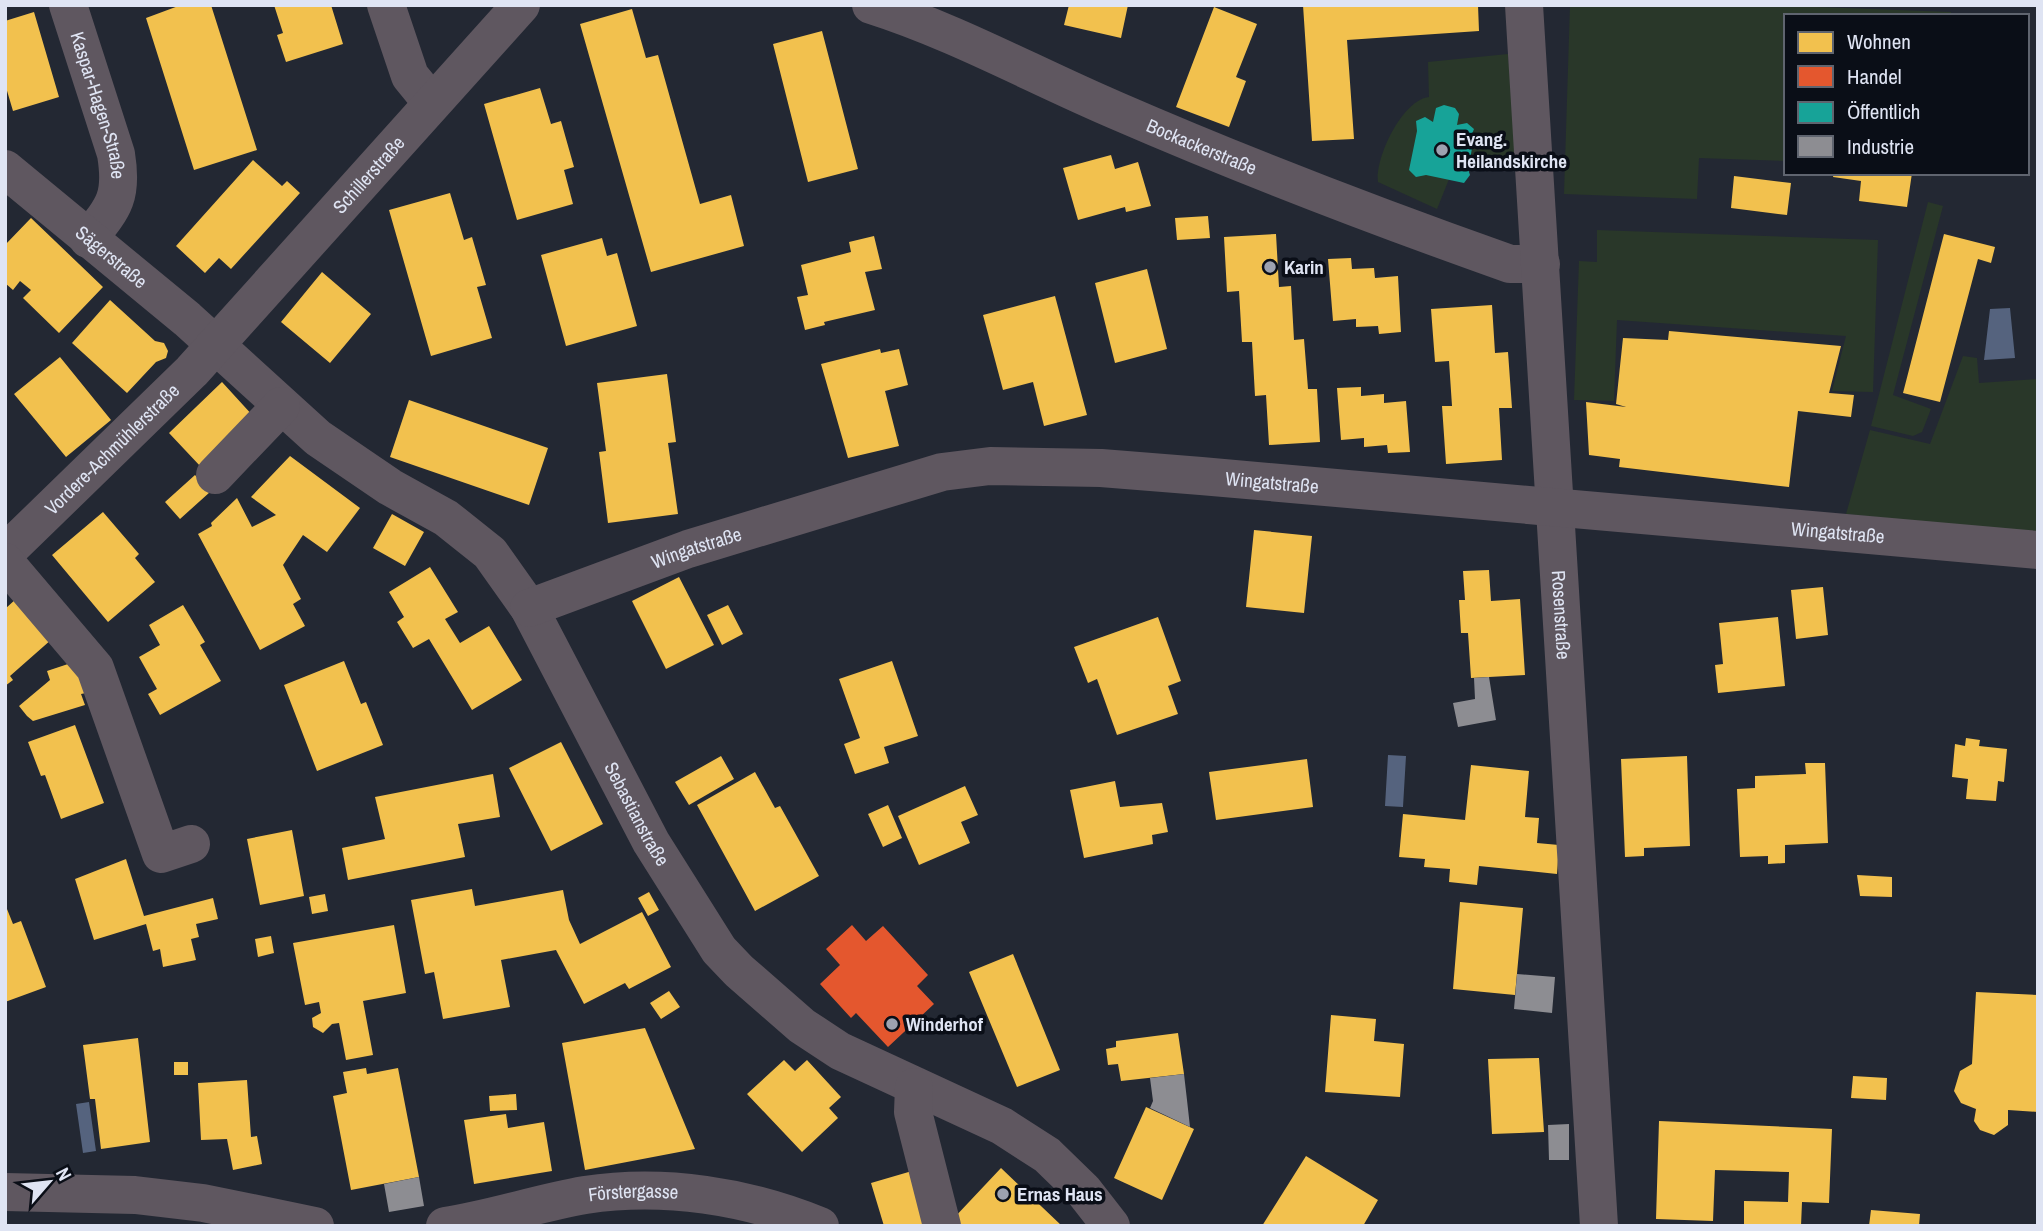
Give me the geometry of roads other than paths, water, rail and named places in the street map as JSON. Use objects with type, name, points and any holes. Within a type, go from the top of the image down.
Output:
[{"type":"street","name":"Kaspar-Hagen-Straße","points":[[68,5],[116,154],[120,180],[114,207],[88,239]]},
{"type":"street","points":[[386,5],[410,76],[432,103]]},
{"type":"street","name":"Schillerstraße","points":[[216,345],[522,5]]},
{"type":"street","name":"Bockackerstraße","points":[[872,5],[927,23],[1239,163],[1510,264],[1541,264]]},
{"type":"street","name":"Rosenstraße","points":[[1524,5],[1599,1226]]},
{"type":"street","name":"Sägerstraße","points":[[5,169],[216,345]]},
{"type":"street","name":"Sebastianstraße","points":[[216,345],[318,438],[390,487],[446,518],[490,553],[529,608],[651,842],[719,950],[766,997],[802,1026],[840,1051],[1002,1126],[1046,1155],[1083,1190],[1111,1226]]},
{"type":"street","name":"Vordere-Achmühlerstraße","points":[[5,553],[216,345]]},
{"type":"street","points":[[215,475],[281,406]]},
{"type":"street","name":"Wingatstraße","points":[[529,608],[702,545],[942,472],[990,466],[1101,468],[2038,550]]},
{"type":"street","points":[[5,562],[95,668],[161,854],[191,844]]},
{"type":"street","points":[[914,1087],[913,1112],[942,1226]]},
{"type":"street","name":"Förstergasse","points":[[445,1226],[586,1195],[651,1191],[714,1195],[781,1210],[820,1226]]},
{"type":"street","points":[[5,1192],[135,1195],[203,1203],[315,1226]]},
{"type":"water","points":[[2010,308],[2015,358],[1984,360],[1990,309]]},
{"type":"water","points":[[1388,755],[1406,756],[1403,807],[1385,806]]},
{"type":"water","points":[[89,1102],[96,1151],[83,1153],[76,1104]]},
{"type":"place","name":"Evang. Heilandskirche","points":[[1442,150]]},
{"type":"place","name":"Karin","points":[[1270,267]]},
{"type":"place","name":"Winderhof","points":[[892,1024]]},
{"type":"place","name":"Ernas Haus","points":[[1003,1194]]}]
